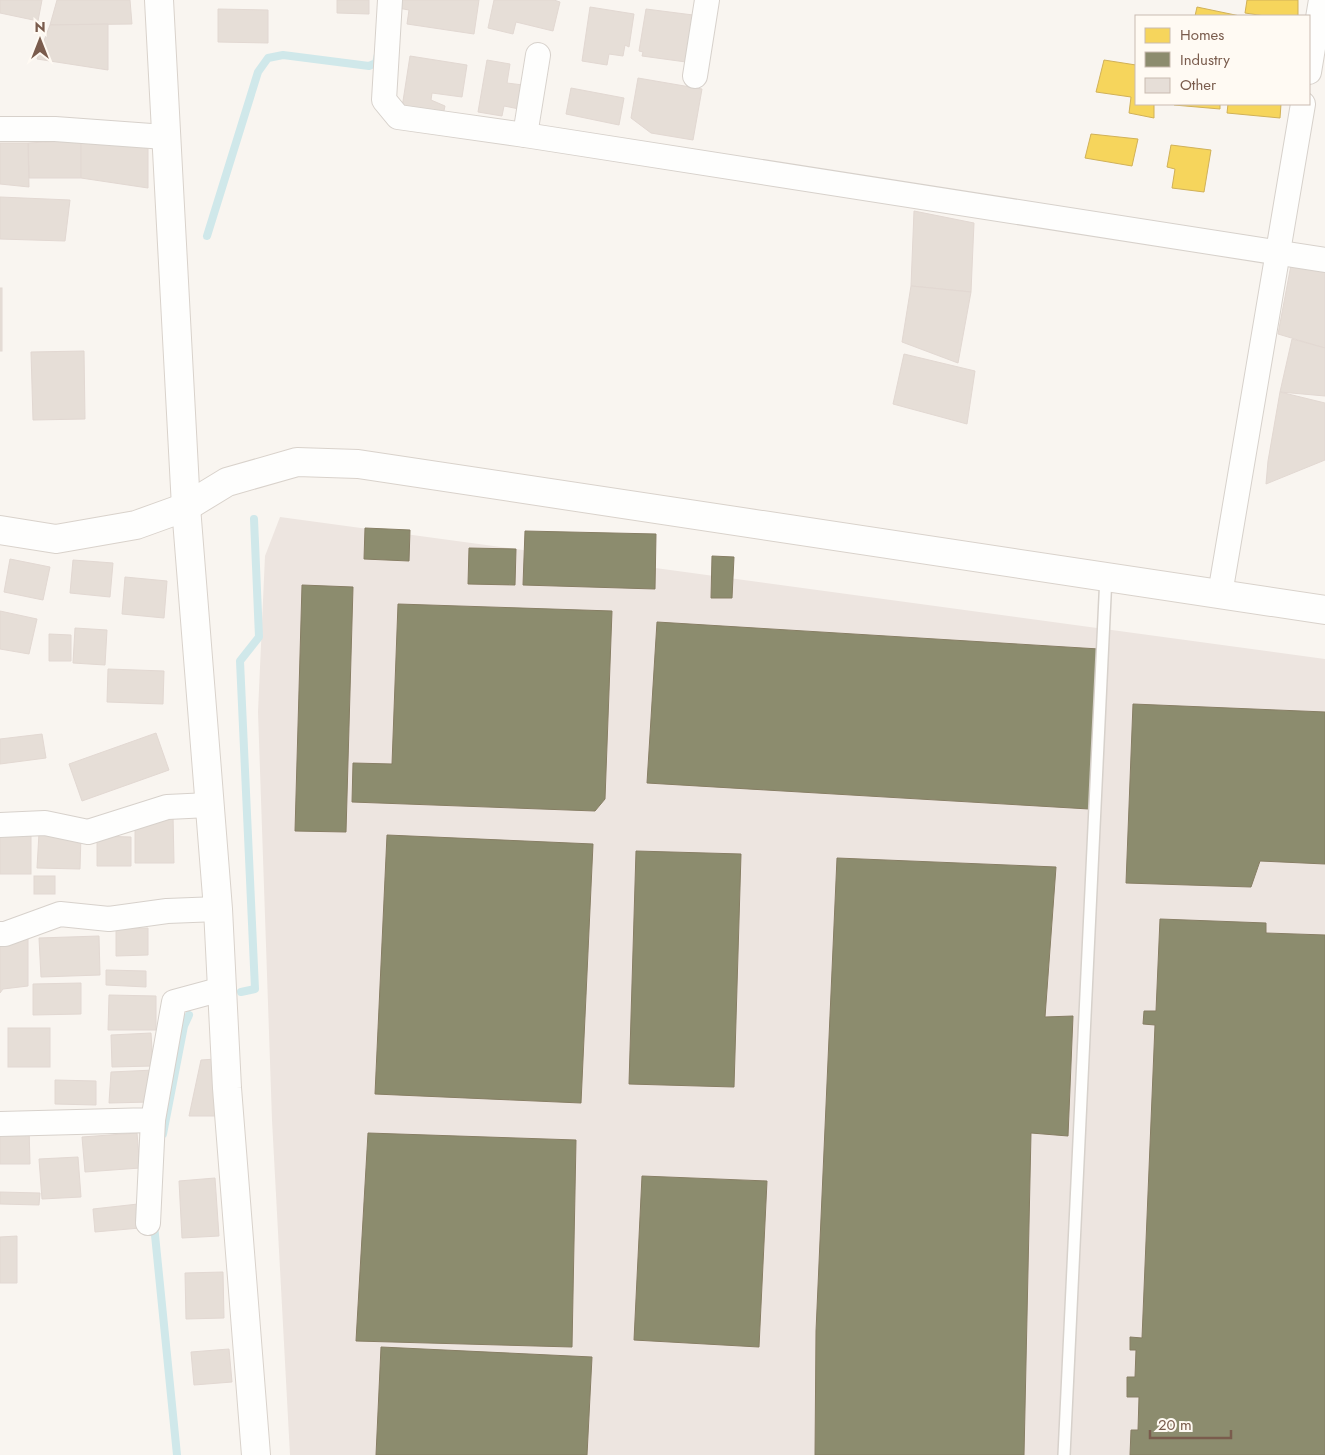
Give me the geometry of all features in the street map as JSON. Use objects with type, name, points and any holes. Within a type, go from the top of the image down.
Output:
[{"type":"street","points":[[158,0],[186,507],[218,908],[227,1088],[256,1455]]},
{"type":"street","points":[[390,0],[384,100],[398,118],[525,135],[1325,260]]},
{"type":"street","points":[[695,76],[707,0]]},
{"type":"street","points":[[1310,66],[1321,0]]},
{"type":"street","points":[[525,135],[538,55]]},
{"type":"street","points":[[1220,594],[1303,105]]},
{"type":"street","points":[[0,129],[55,129],[165,137]]},
{"type":"street","points":[[0,530],[56,539],[136,525],[186,507],[227,482],[297,462],[358,464],[1325,610]]},
{"type":"street","points":[[0,825],[45,823],[88,832],[167,807],[209,805]]},
{"type":"street","points":[[0,934],[5,934],[60,914],[109,919],[167,911],[218,908]]},
{"type":"street","points":[[148,1224],[153,1120],[174,1002],[222,989]]},
{"type":"street","points":[[0,1124],[153,1120]]},
{"type":"lane","points":[[1064,1455],[1106,576]]},
{"type":"shaded area","points":[[280,517],[1325,659],[1325,1455],[290,1455],[272,1120],[258,712],[265,556]]},
{"type":"building: Homes","points":[[1247,0],[1298,0],[1298,15],[1245,13]]},
{"type":"building: Homes","points":[[1197,7],[1235,15],[1195,15]]},
{"type":"building: Homes","points":[[1104,60],[1135,65],[1135,105],[1154,105],[1154,118],[1129,113],[1131,97],[1096,92]]},
{"type":"building: Homes","points":[[1174,105],[1220,105],[1220,109]]},
{"type":"building: Homes","points":[[1228,105],[1281,105],[1280,118],[1227,113]]},
{"type":"building: Homes","points":[[1091,134],[1138,139],[1132,166],[1085,158]]},
{"type":"building: Homes","points":[[1171,145],[1211,150],[1204,192],[1172,188],[1175,169],[1167,167]]},
{"type":"building: Industry","points":[[365,528],[410,530],[409,561],[364,559]]},
{"type":"building: Industry","points":[[525,531],[656,534],[655,589],[523,585]]},
{"type":"building: Industry","points":[[469,548],[516,549],[515,585],[468,584]]},
{"type":"building: Industry","points":[[712,556],[734,557],[732,598],[711,598]]},
{"type":"building: Industry","points":[[302,585],[353,587],[346,832],[295,831]]},
{"type":"building: Industry","points":[[398,604],[612,611],[605,799],[595,811],[352,802],[353,763],[392,764]]},
{"type":"building: Industry","points":[[657,622],[1099,649],[1089,809],[647,783]]},
{"type":"building: Industry","points":[[1133,704],[1325,712],[1325,864],[1260,861],[1251,887],[1126,883]]},
{"type":"building: Industry","points":[[387,835],[593,844],[581,1103],[375,1094]]},
{"type":"building: Industry","points":[[636,851],[741,854],[734,1087],[629,1084]]},
{"type":"building: Industry","points":[[837,858],[1056,867],[1045,1017],[1073,1016],[1068,1136],[1031,1133],[1024,1455],[815,1455],[816,1331]]},
{"type":"building: Industry","points":[[1160,919],[1266,923],[1266,933],[1325,935],[1325,1455],[1130,1455],[1131,1430],[1138,1430],[1139,1397],[1127,1397],[1127,1377],[1135,1377],[1136,1350],[1130,1350],[1130,1337],[1142,1338],[1155,1025],[1143,1024],[1144,1011],[1156,1011]]},
{"type":"building: Industry","points":[[368,1133],[576,1140],[572,1347],[356,1341]]},
{"type":"building: Industry","points":[[642,1176],[767,1181],[759,1347],[634,1340]]},
{"type":"building: Industry","points":[[381,1347],[592,1357],[587,1455],[376,1455]]},
{"type":"building: Other","points":[[0,0],[42,0],[38,21],[0,13]]},
{"type":"building: Other","points":[[57,0],[130,0],[132,24],[50,25]]},
{"type":"building: Other","points":[[337,0],[369,0],[369,14],[337,13]]},
{"type":"building: Other","points":[[392,0],[479,0],[474,34],[407,24],[409,10],[392,7]]},
{"type":"building: Other","points":[[494,0],[554,0],[560,2],[553,31],[516,22],[513,34],[488,28]]},
{"type":"building: Other","points":[[590,7],[634,14],[629,47],[625,45],[623,56],[609,54],[607,65],[582,61]]},
{"type":"building: Other","points":[[218,9],[268,10],[268,43],[218,42]]},
{"type":"building: Other","points":[[646,9],[693,15],[686,62],[642,56],[643,52],[639,51]]},
{"type":"building: Other","points":[[108,24],[108,70],[37,59],[50,25]]},
{"type":"building: Other","points":[[410,56],[467,65],[462,97],[432,93],[431,100],[445,106],[442,120],[401,114]]},
{"type":"building: Other","points":[[487,60],[510,64],[507,83],[523,85],[519,109],[504,106],[502,116],[478,112]]},
{"type":"building: Other","points":[[638,78],[702,89],[693,140],[651,133],[631,118]]},
{"type":"building: Other","points":[[571,88],[624,98],[619,125],[566,114]]},
{"type":"building: Other","points":[[81,140],[81,178],[29,178],[28,143]]},
{"type":"building: Other","points":[[81,140],[148,145],[148,188],[81,178]]},
{"type":"building: Other","points":[[0,143],[28,143],[29,187],[0,184]]},
{"type":"building: Other","points":[[0,197],[70,200],[65,241],[0,239]]},
{"type":"building: Other","points":[[914,211],[974,223],[971,292],[911,286]]},
{"type":"building: Other","points":[[1291,265],[1325,269],[1325,348],[1278,334]]},
{"type":"building: Other","points":[[911,286],[971,292],[958,363],[902,342]]},
{"type":"building: Other","points":[[0,288],[2,288],[2,351],[0,351]]},
{"type":"building: Other","points":[[1292,339],[1325,348],[1325,396],[1280,392]]},
{"type":"building: Other","points":[[84,351],[85,419],[33,420],[31,352]]},
{"type":"building: Other","points":[[904,354],[975,371],[967,424],[893,404]]},
{"type":"building: Other","points":[[1280,392],[1325,403],[1325,460],[1266,484],[1268,461]]},
{"type":"building: Other","points":[[10,559],[50,567],[43,600],[4,592]]},
{"type":"building: Other","points":[[73,560],[113,563],[110,597],[70,593]]},
{"type":"building: Other","points":[[125,577],[167,581],[164,618],[122,614]]},
{"type":"building: Other","points":[[0,611],[37,619],[29,654],[0,649]]},
{"type":"building: Other","points":[[75,628],[107,630],[105,665],[73,663]]},
{"type":"building: Other","points":[[49,634],[71,635],[71,661],[49,661]]},
{"type":"building: Other","points":[[108,669],[164,671],[163,704],[107,702]]},
{"type":"building: Other","points":[[156,733],[169,770],[82,801],[69,764]]},
{"type":"building: Other","points":[[42,734],[46,758],[0,764],[0,739]]},
{"type":"building: Other","points":[[173,815],[174,863],[135,863],[135,820]]},
{"type":"building: Other","points":[[0,830],[31,830],[31,874],[0,874]]},
{"type":"building: Other","points":[[39,833],[81,835],[80,869],[37,868]]},
{"type":"building: Other","points":[[97,836],[131,837],[131,866],[97,866]]},
{"type":"building: Other","points":[[34,876],[55,876],[55,894],[34,894]]},
{"type":"building: Other","points":[[116,928],[148,928],[148,955],[116,956]]},
{"type":"building: Other","points":[[28,934],[28,986],[3,989],[0,993],[0,936]]},
{"type":"building: Other","points":[[99,936],[100,975],[41,977],[39,938]]},
{"type":"building: Other","points":[[106,970],[146,971],[146,987],[106,985]]},
{"type":"building: Other","points":[[81,983],[81,1014],[33,1015],[33,984]]},
{"type":"building: Other","points":[[109,995],[156,996],[156,1030],[108,1030]]},
{"type":"building: Other","points":[[8,1028],[50,1028],[50,1067],[8,1067]]},
{"type":"building: Other","points":[[151,1033],[153,1066],[112,1067],[111,1035]]},
{"type":"building: Other","points":[[216,1059],[215,1116],[189,1116],[201,1060]]},
{"type":"building: Other","points":[[154,1070],[151,1102],[109,1103],[111,1072]]},
{"type":"building: Other","points":[[55,1080],[96,1081],[96,1105],[55,1104]]},
{"type":"building: Other","points":[[29,1127],[30,1164],[0,1164],[0,1128]]},
{"type":"building: Other","points":[[137,1133],[140,1168],[85,1172],[82,1137]]},
{"type":"building: Other","points":[[78,1157],[81,1197],[42,1199],[39,1159]]},
{"type":"building: Other","points":[[215,1178],[219,1236],[182,1238],[179,1181]]},
{"type":"building: Other","points":[[0,1192],[40,1193],[39,1205],[0,1204]]},
{"type":"building: Other","points":[[138,1204],[140,1228],[95,1232],[93,1209]]},
{"type":"building: Other","points":[[17,1236],[17,1283],[0,1283],[0,1237]]},
{"type":"building: Other","points":[[223,1272],[224,1318],[186,1319],[185,1273]]},
{"type":"building: Other","points":[[229,1349],[232,1382],[194,1385],[191,1352]]},
{"type":"waterway","points":[[207,236],[258,72],[268,58],[283,55],[369,66],[376,63],[378,54]]},
{"type":"waterway","points":[[241,992],[255,989],[240,661],[259,637],[254,519]]},
{"type":"waterway","points":[[163,1134],[184,1026],[189,1015]]},
{"type":"waterway","points":[[154,1225],[177,1455]]}]
